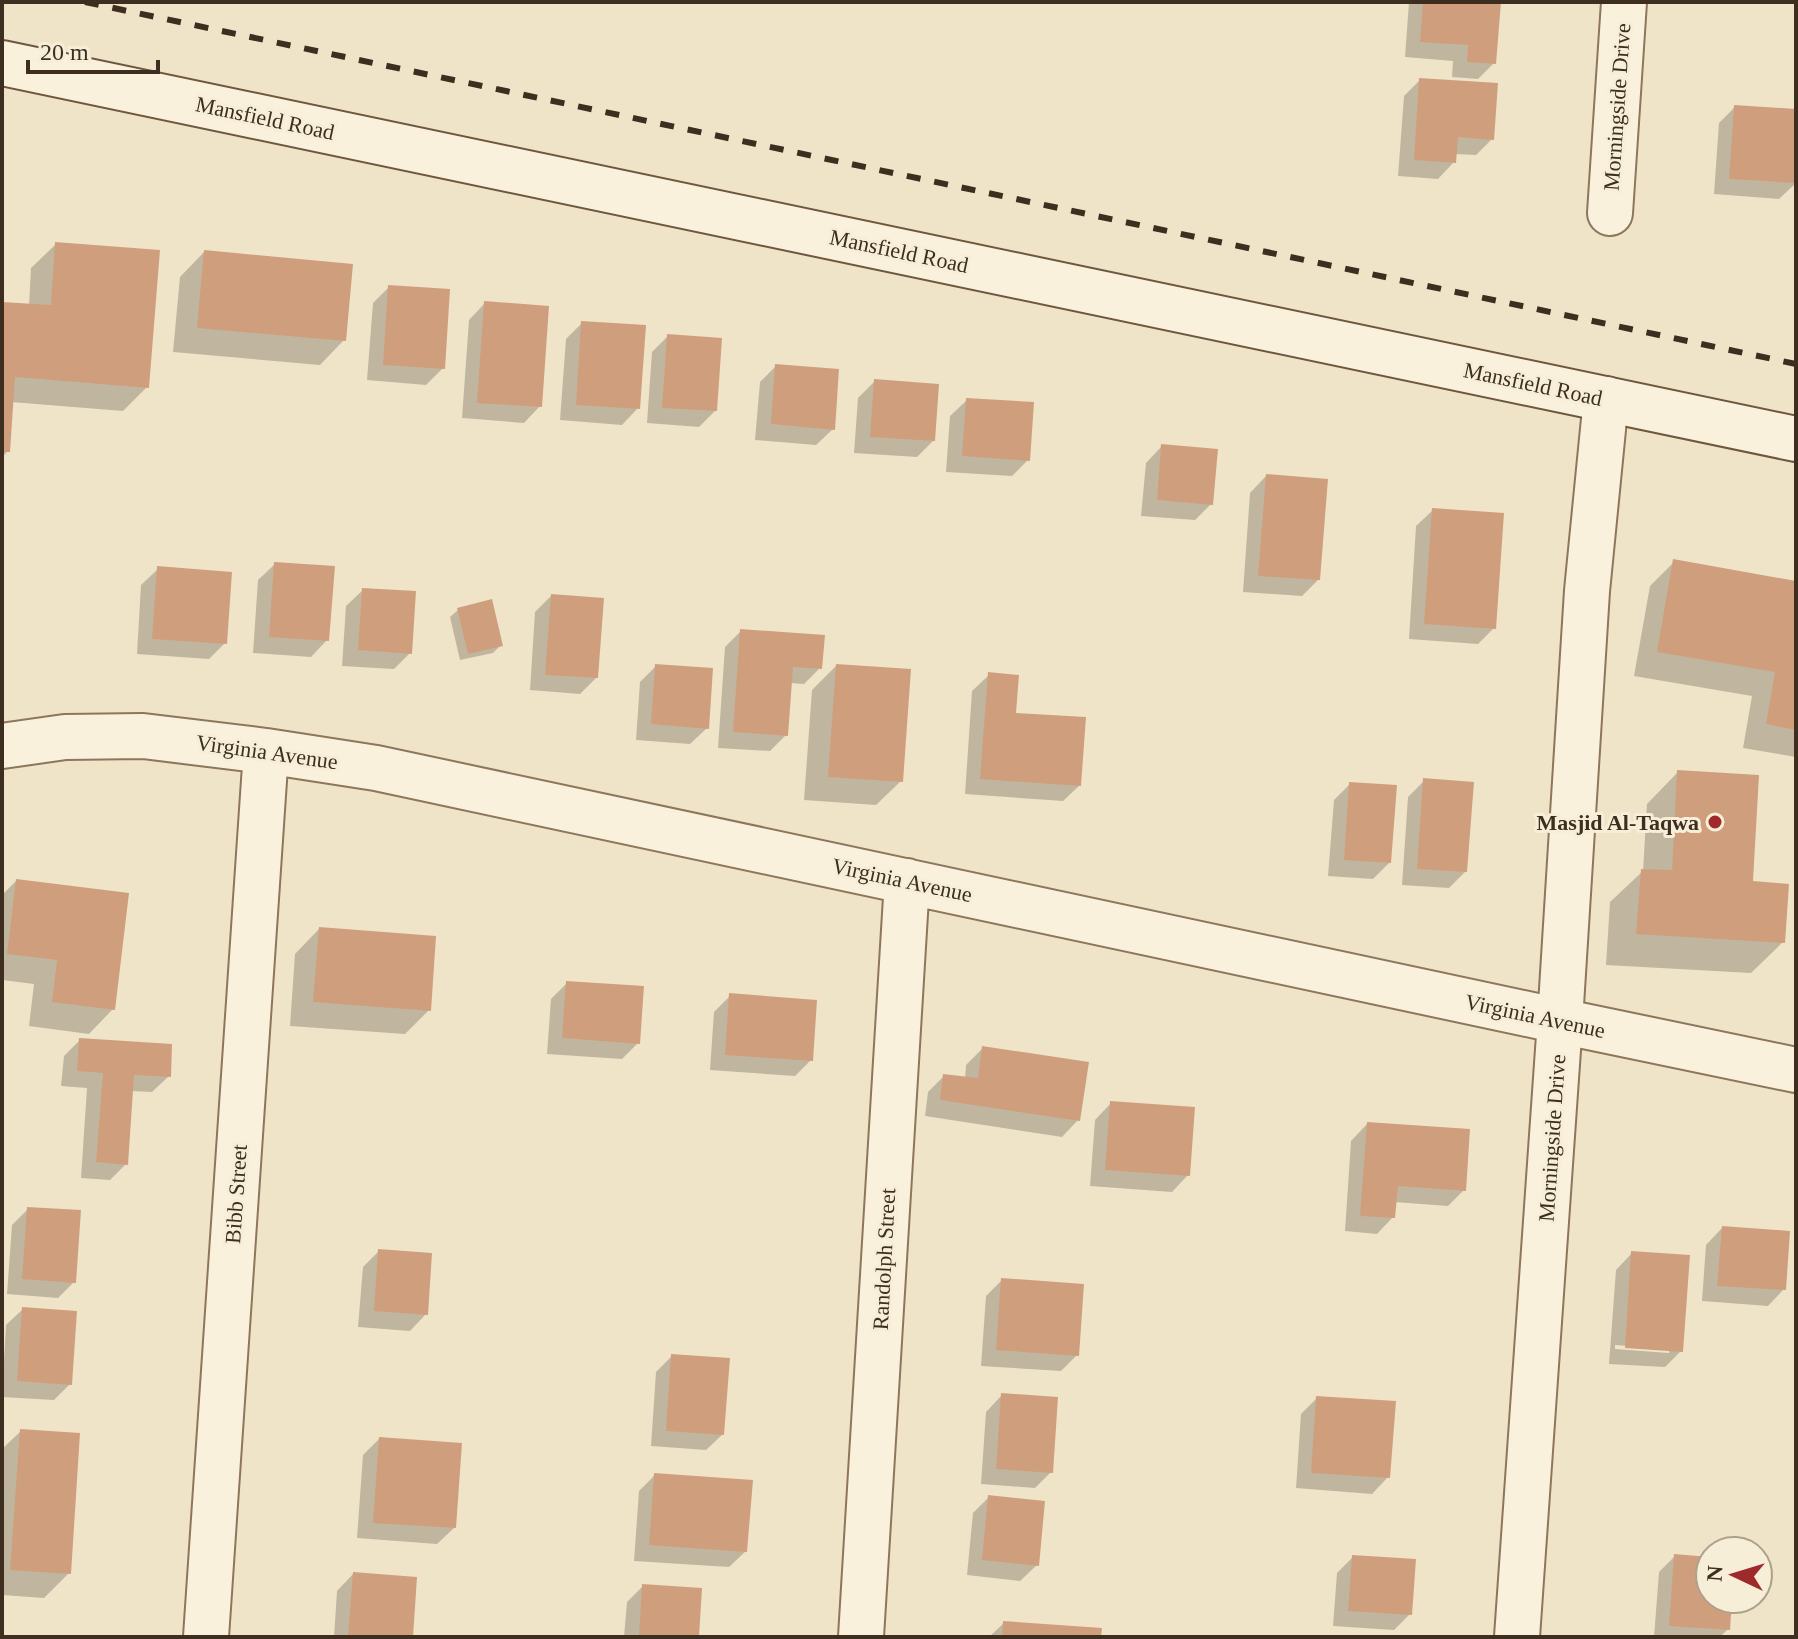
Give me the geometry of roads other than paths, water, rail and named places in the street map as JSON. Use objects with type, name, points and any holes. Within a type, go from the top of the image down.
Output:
[{"type":"street","name":"Morningside Drive","points":[[1610,213],[1624,2]]},
{"type":"street","name":"Mansfield Road","points":[[2,63],[1796,439]]},
{"type":"street","name":"Morningside Drive","points":[[1517,1637],[1587,591],[1606,399]]},
{"type":"street","name":"Virginia Avenue","points":[[2,746],[65,737],[143,736],[376,768],[1796,1070]]},
{"type":"street","name":"Bibb Street","points":[[206,1637],[266,751]]},
{"type":"street","name":"Randolph Street","points":[[861,1637],[907,881]]},
{"type":"railway","points":[[85,2],[1796,364]]},
{"type":"place","name":"Masjid Al-Taqwa","points":[[1715,822]]}]
